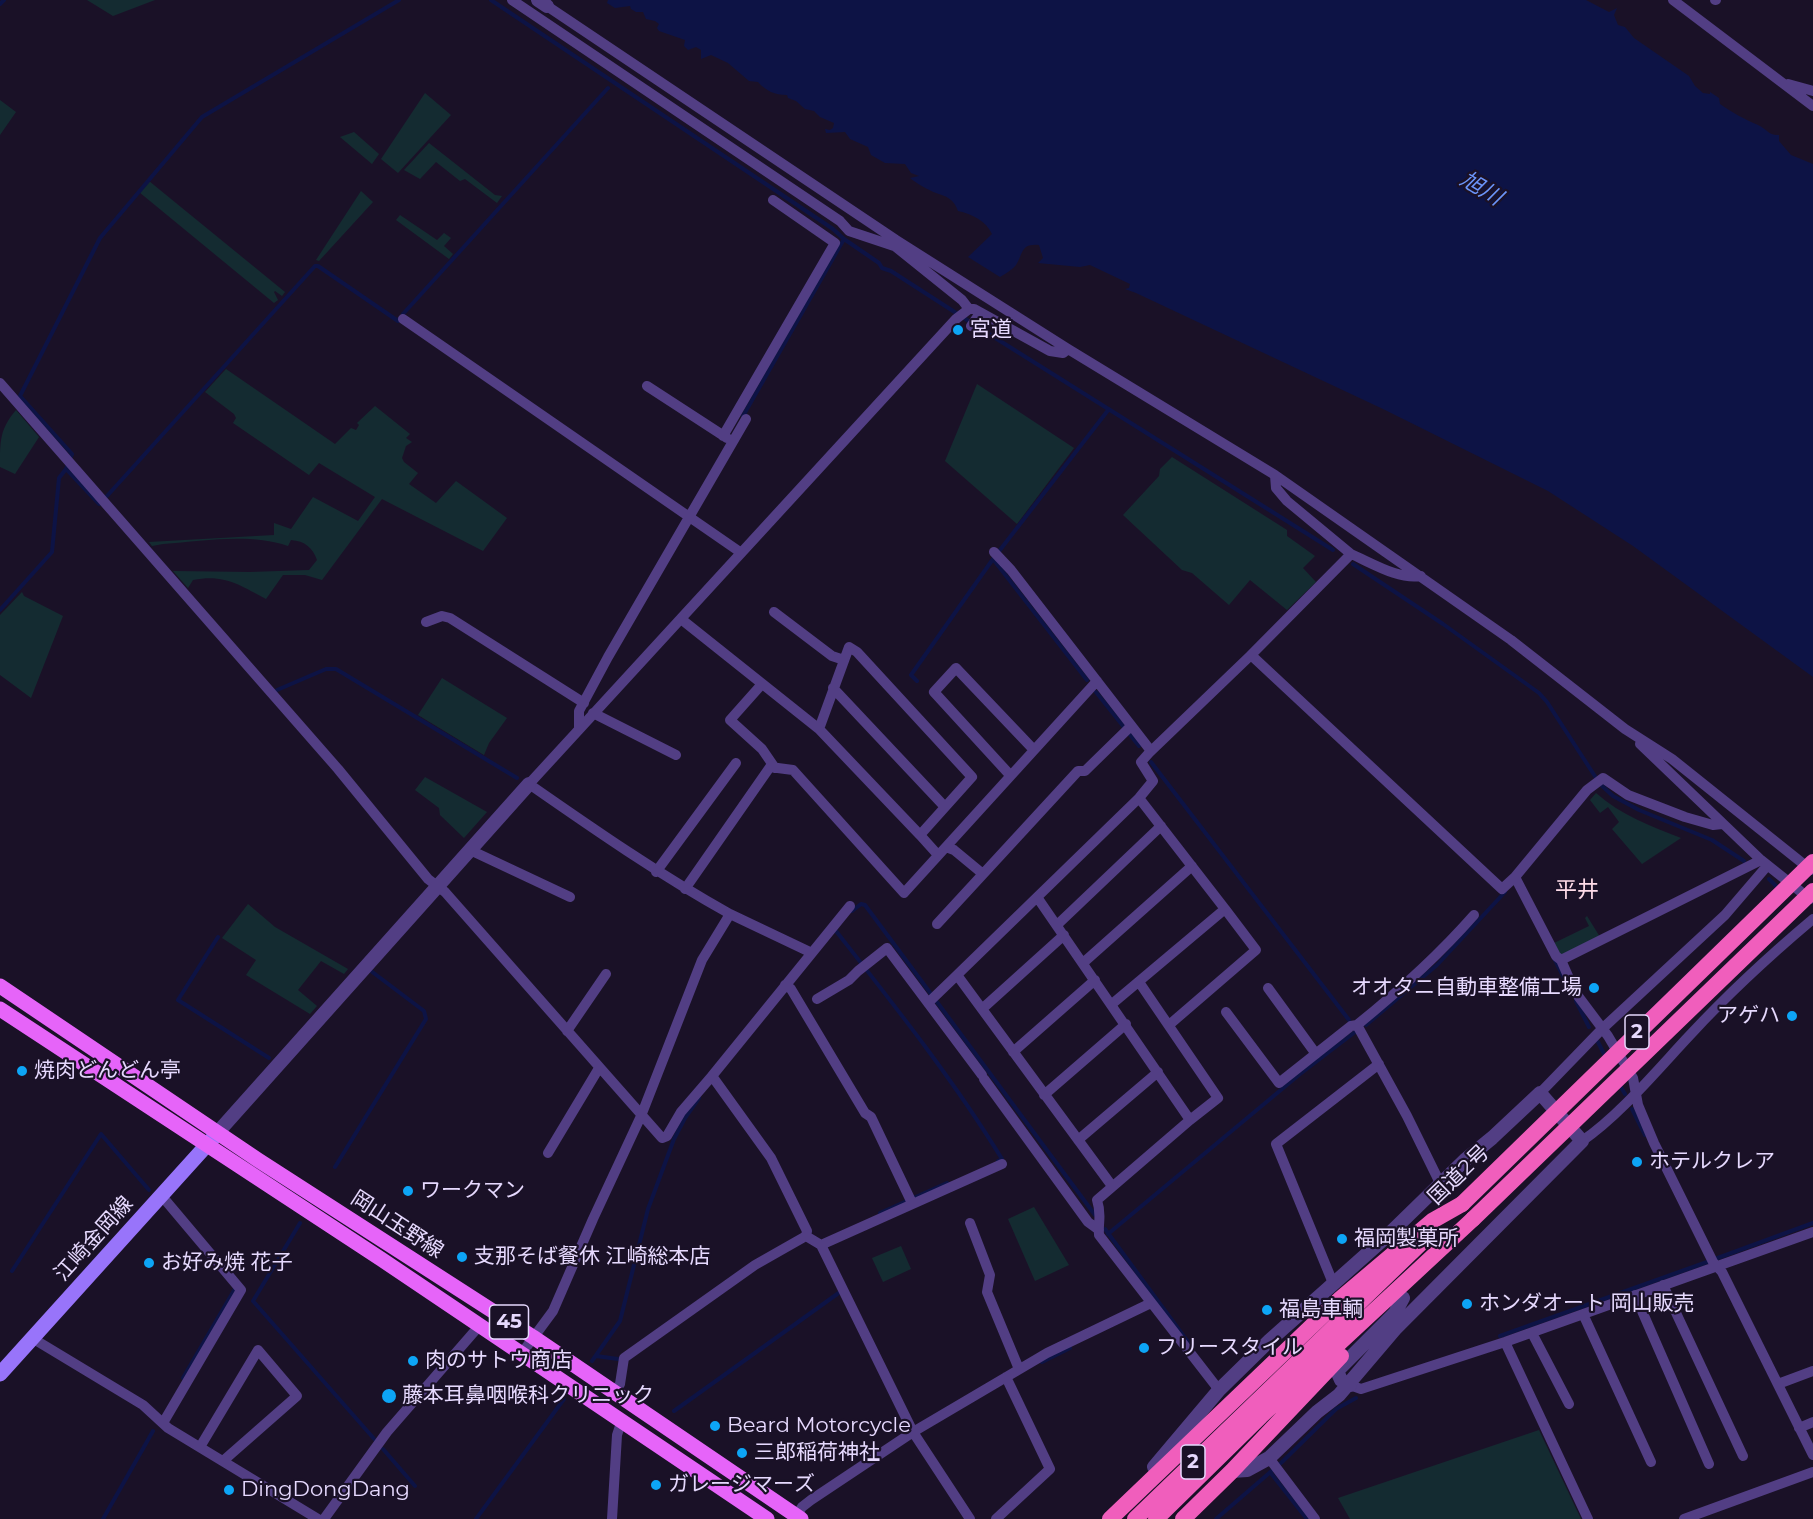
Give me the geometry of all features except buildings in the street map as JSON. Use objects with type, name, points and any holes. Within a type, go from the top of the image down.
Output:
[{"type":"highway","name":"国道2号","points":[[1156,1519],[1256,1411],[1462,1204],[1813,862]]},
{"type":"highway","name":"2","points":[[1473,1219],[1813,891]]},
{"type":"highway","points":[[1113,1516],[1341,1298],[1432,1221],[1462,1204]]},
{"type":"highway","name":"国道2号","points":[[1135,1519],[1473,1219]]},
{"type":"highway","points":[[1183,1519],[1232,1471],[1334,1363],[1403,1298],[1473,1219]]},
{"type":"main road","name":"岡山玉野線","points":[[0,986],[219,1131],[258,1160],[533,1337],[797,1518]]},
{"type":"main road","name":"岡山玉野線","points":[[0,1009],[480,1325],[767,1519]]},
{"type":"main road","name":"江崎金岡線","points":[[0,1374],[219,1131]]},
{"type":"street","points":[[512,0],[840,221],[839,235],[835,243],[728,439],[689,517],[579,711],[579,728]]},
{"type":"street","points":[[1673,0],[1813,106]]},
{"type":"street","points":[[543,3],[895,243],[1275,475],[1511,640],[1625,729],[1672,759],[1813,872]]},
{"type":"street","points":[[1779,82],[1813,91]]},
{"type":"street","points":[[773,200],[839,235],[895,243],[962,300],[969,317],[1050,351],[1063,353],[1068,349]]},
{"type":"street","points":[[219,1131],[579,728],[740,552],[969,317]]},
{"type":"street","points":[[403,320],[740,552]]},
{"type":"street","points":[[0,383],[338,769],[428,879],[446,892],[662,1138],[667,1136],[681,1112],[714,1078],[850,906]]},
{"type":"street","points":[[647,386],[728,439]]},
{"type":"street","points":[[728,439],[746,419]]},
{"type":"street","points":[[1275,475],[1276,488],[1287,501],[1351,554],[1403,576],[1421,576]]},
{"type":"street","points":[[997,554],[1097,681],[1129,728],[1151,751]]},
{"type":"street","points":[[932,999],[1139,798],[1153,781],[1141,762],[1351,554]]},
{"type":"street","points":[[774,612],[832,656],[844,660]]},
{"type":"street","points":[[426,622],[442,616],[450,618],[584,703]]},
{"type":"street","points":[[681,619],[819,729],[920,835],[942,851],[954,850],[982,874]]},
{"type":"street","points":[[819,729],[849,647],[857,652],[972,777],[920,835]]},
{"type":"street","points":[[1251,655],[1502,889],[1603,778],[1628,795],[1700,823],[1722,824]]},
{"type":"street","points":[[1010,775],[934,692],[957,668],[1034,750]]},
{"type":"street","points":[[685,890],[770,767],[793,770],[904,893],[1097,681]]},
{"type":"street","points":[[762,684],[730,720],[762,749],[775,768]]},
{"type":"street","points":[[834,688],[945,807]]},
{"type":"street","points":[[593,713],[676,755]]},
{"type":"street","points":[[937,924],[1078,771],[1084,771],[1129,728]]},
{"type":"street","points":[[1625,729],[1764,863],[1813,902]]},
{"type":"street","points":[[657,872],[736,764]]},
{"type":"street","points":[[529,784],[685,890],[730,914],[812,952]]},
{"type":"street","points":[[1139,798],[1256,950],[1169,1025]]},
{"type":"street","points":[[982,1009],[1161,826]]},
{"type":"street","points":[[470,850],[570,897]]},
{"type":"street","points":[[1561,960],[1764,863]]},
{"type":"street","points":[[1113,1516],[1219,1390],[1298,1313],[1387,1236],[1440,1184],[1540,1093],[1602,1029],[1717,922],[1764,863]]},
{"type":"street","points":[[1083,963],[1192,866]]},
{"type":"street","points":[[1515,877],[1556,956],[1561,960],[1575,992],[1633,1078],[1638,1105],[1658,1152],[1722,1272],[1813,1455]]},
{"type":"street","points":[[1037,897],[1190,1120]]},
{"type":"street","points":[[1112,1004],[1225,909]]},
{"type":"street","points":[[522,1353],[554,1311],[593,1219],[641,1116],[702,960],[730,914]]},
{"type":"street","points":[[1226,1011],[1279,1083],[1351,1026],[1357,1025],[1428,965],[1474,915]]},
{"type":"street","points":[[1232,1471],[1274,1464],[1317,1412],[1350,1385],[1396,1328],[1582,1141],[1594,1133],[1635,1093],[1720,1002],[1813,920]]},
{"type":"street","points":[[817,999],[849,980],[887,948],[932,999],[983,1077],[1088,1222],[1099,1230]]},
{"type":"street","points":[[567,1031],[606,974]]},
{"type":"street","points":[[957,975],[1112,1186]]},
{"type":"street","points":[[1013,1052],[1095,980]]},
{"type":"street","points":[[1139,982],[1218,1098],[1097,1200],[1101,1214],[1099,1235],[1219,1390],[1235,1399]]},
{"type":"street","points":[[787,987],[865,1113],[871,1117],[910,1200]]},
{"type":"street","points":[[1268,988],[1316,1054]]},
{"type":"street","points":[[1044,1095],[1126,1024]]},
{"type":"street","points":[[1357,1025],[1407,1116],[1440,1184]]},
{"type":"street","points":[[1333,1283],[1276,1144],[1379,1065]]},
{"type":"street","points":[[548,1153],[599,1068]]},
{"type":"street","points":[[1078,1140],[1158,1072]]},
{"type":"street","points":[[714,1078],[771,1158],[807,1231],[806,1236]]},
{"type":"street","points":[[1540,1093],[1582,1141]]},
{"type":"street","points":[[821,1245],[910,1200],[1002,1164]]},
{"type":"street","points":[[161,1195],[241,1290],[163,1423]]},
{"type":"street","points":[[970,1223],[990,1275],[987,1292],[1019,1369]]},
{"type":"street","points":[[1403,1298],[1395,1313],[1337,1371],[1341,1380],[1361,1389],[1532,1333],[1813,1232]]},
{"type":"street","points":[[806,1236],[821,1245],[915,1435],[970,1519]]},
{"type":"street","points":[[614,1392],[620,1384],[624,1358],[755,1265],[806,1236]]},
{"type":"street","points":[[1663,1285],[1743,1456]]},
{"type":"street","points":[[1635,1295],[1708,1464]]},
{"type":"street","points":[[797,1518],[802,1507],[811,1500],[1008,1380],[1019,1369],[1151,1303]]},
{"type":"street","points":[[1583,1314],[1651,1462]]},
{"type":"street","points":[[324,1519],[387,1432],[480,1325]]},
{"type":"street","points":[[1532,1333],[1569,1404]]},
{"type":"street","points":[[32,1338],[142,1405],[163,1423],[200,1447],[318,1519]]},
{"type":"street","points":[[1506,1342],[1588,1519]]},
{"type":"street","points":[[200,1447],[258,1350],[297,1396],[223,1461]]},
{"type":"street","points":[[1778,1384],[1813,1371]]},
{"type":"street","points":[[996,1519],[1050,1469],[1008,1380]]},
{"type":"street","points":[[612,1519],[617,1435],[622,1420]]},
{"type":"street","points":[[1799,1428],[1813,1422]]},
{"type":"street","points":[[1274,1464],[1315,1519]]},
{"type":"street","points":[[1684,1519],[1813,1472]]},
{"type":"green space","points":[[87,0],[155,0],[113,16]]},
{"type":"green space","points":[[425,93],[451,115],[398,173],[381,159]]},
{"type":"green space","points":[[0,100],[16,112],[0,135]]},
{"type":"green space","points":[[354,132],[379,154],[372,164],[340,137]]},
{"type":"green space","points":[[429,143],[495,195],[502,196],[497,203],[465,179],[460,181],[436,162],[420,179],[404,170]]},
{"type":"green space","points":[[149,181],[285,292],[282,296],[275,291],[278,300],[274,303],[139,192]]},
{"type":"green space","points":[[361,191],[373,202],[319,261],[316,260]]},
{"type":"green space","points":[[400,215],[437,240],[444,233],[451,238],[444,246],[453,254],[449,259],[396,220]]},
{"type":"green space","points":[[226,369],[335,444],[351,428],[356,430],[359,425],[357,423],[375,406],[410,434],[406,438],[412,442],[406,446],[402,458],[418,473],[409,484],[436,503],[456,481],[507,518],[483,551],[382,499],[322,580],[305,575],[283,575],[266,599],[239,585],[214,578],[193,580],[188,588],[173,571],[309,570],[317,560],[308,546],[291,540],[288,546],[242,539],[152,546],[149,542],[274,535],[274,523],[291,529],[313,497],[358,521],[375,497],[319,463],[309,475],[233,423],[236,418],[234,414],[205,392]]},
{"type":"green space","points":[[977,384],[1074,448],[1017,524],[945,461]]},
{"type":"green space","points":[[16,410],[39,437],[15,474],[0,467],[0,458],[4,429]]},
{"type":"green space","points":[[1172,457],[1287,530],[1287,536],[1315,556],[1303,568],[1316,582],[1287,610],[1250,580],[1229,605],[1192,573],[1182,570],[1123,515],[1159,476],[1160,469]]},
{"type":"green space","points":[[22,592],[24,596],[63,616],[31,698],[0,675],[0,615]]},
{"type":"green space","points":[[442,678],[507,718],[489,743],[484,755],[418,715]]},
{"type":"green space","points":[[425,777],[487,812],[464,838],[440,815],[439,808],[415,790]]},
{"type":"green space","points":[[1596,793],[1626,814],[1681,838],[1642,864],[1612,829],[1619,822],[1608,807],[1600,813],[1590,800]]},
{"type":"green space","points":[[248,904],[275,927],[348,969],[344,974],[321,961],[298,990],[317,1006],[310,1014],[246,975],[256,960],[222,938]]},
{"type":"green space","points":[[1587,916],[1600,937],[1564,955],[1557,953],[1552,944],[1589,926],[1585,918]]},
{"type":"green space","points":[[1034,1207],[1069,1265],[1035,1281],[1008,1219]]},
{"type":"green space","points":[[901,1246],[911,1269],[883,1282],[872,1258]]},
{"type":"green space","points":[[1539,1430],[1581,1519],[1350,1519],[1338,1498]]},
{"type":"water","name":"旭川","points":[[608,0],[1586,0],[1609,12],[1617,8],[1614,15],[1618,25],[1625,27],[1634,38],[1689,76],[1703,93],[1710,94],[1710,92],[1719,98],[1720,104],[1729,110],[1770,133],[1779,135],[1779,141],[1791,155],[1813,164],[1813,677],[1633,546],[1548,491],[1383,409],[1125,289],[1129,288],[1130,284],[1090,265],[1080,267],[1038,263],[1043,258],[1039,245],[1025,248],[1016,265],[1000,277],[968,257],[992,234],[986,225],[973,216],[958,211],[954,204],[943,195],[929,190],[910,178],[919,176],[911,173],[905,164],[885,163],[871,155],[868,147],[850,139],[845,132],[826,133],[825,129],[833,128],[834,123],[820,117],[814,111],[805,109],[787,95],[775,93],[758,82],[749,81],[728,63],[711,55],[701,59],[701,50],[696,47],[688,50],[684,46],[685,40],[659,31],[657,28],[659,24],[646,19],[643,12],[636,12],[630,6],[615,8],[607,3]]},
{"type":"waterway","points":[[0,4],[4,0]]},
{"type":"waterway","points":[[0,610],[52,552],[59,478],[66,469],[72,454],[20,396],[100,238],[202,117],[399,0]]},
{"type":"waterway","points":[[491,0],[833,229],[879,263],[882,268],[891,271],[1333,550]]},
{"type":"waterway","points":[[403,314],[608,88]]},
{"type":"waterway","points":[[743,416],[844,239]]},
{"type":"waterway","points":[[107,496],[315,266],[398,321],[399,319]]},
{"type":"waterway","points":[[917,681],[911,675],[993,559],[1109,409]]},
{"type":"waterway","points":[[66,469],[99,504]]},
{"type":"waterway","points":[[993,559],[1087,680]]},
{"type":"waterway","points":[[1353,564],[1443,624],[1539,693],[1600,784],[1613,796],[1639,810],[1712,840],[1744,861]]},
{"type":"waterway","points":[[277,690],[326,669],[336,669],[517,778]]},
{"type":"waterway","points":[[1096,692],[1139,746]]},
{"type":"waterway","points":[[1151,762],[1349,1020]]},
{"type":"waterway","points":[[1769,879],[1779,889]]},
{"type":"waterway","points":[[1366,1025],[1437,965],[1505,892]]},
{"type":"waterway","points":[[852,911],[861,904],[865,905],[1095,1215]]},
{"type":"waterway","points":[[836,931],[964,1100],[1002,1159],[998,1161]]},
{"type":"waterway","points":[[218,937],[178,1000],[269,1058]]},
{"type":"waterway","points":[[1554,958],[1564,978]]},
{"type":"waterway","points":[[335,1167],[426,1019],[424,1011],[371,971]]},
{"type":"waterway","points":[[1576,1001],[1589,1027]]},
{"type":"waterway","points":[[1108,1234],[1300,1074],[1355,1032]]},
{"type":"waterway","points":[[1598,1042],[1605,1056]]},
{"type":"waterway","points":[[1619,1084],[1625,1094]]},
{"type":"waterway","points":[[592,1361],[620,1321],[648,1209],[674,1139],[699,1098]]},
{"type":"waterway","points":[[1632,1109],[1645,1135]]},
{"type":"waterway","points":[[12,1271],[101,1134],[149,1190]]},
{"type":"waterway","points":[[880,1213],[947,1183]]},
{"type":"waterway","points":[[300,1223],[253,1301],[376,1441]]},
{"type":"waterway","points":[[1715,1259],[1813,1223]]},
{"type":"waterway","points":[[1105,1229],[1188,1342]]},
{"type":"waterway","points":[[1500,1336],[1710,1261]]},
{"type":"waterway","points":[[183,1378],[236,1287],[234,1286]]},
{"type":"waterway","points":[[674,1411],[840,1292]]},
{"type":"waterway","points":[[1042,1362],[1070,1348]]},
{"type":"waterway","points":[[596,1356],[618,1359]]},
{"type":"waterway","points":[[1216,1519],[1282,1462],[1336,1409],[1356,1398]]},
{"type":"waterway","points":[[476,1519],[564,1399]]},
{"type":"waterway","points":[[103,1519],[153,1431]]},
{"type":"waterway","points":[[383,1449],[415,1486]]},
{"type":"waterway","points":[[1270,1472],[1307,1519]]},
{"type":"place","name":"宮道","points":[[958,330]]},
{"type":"place","name":"オオタニ自動車整備工場","points":[[1594,988]]},
{"type":"place","name":"アゲハ","points":[[1792,1016]]},
{"type":"place","name":"焼肉どんどん亭","points":[[22,1071]]},
{"type":"place","name":"ホテルクレア","points":[[1637,1162]]},
{"type":"place","name":"ワークマン","points":[[408,1191]]},
{"type":"place","name":"福岡製菓所","points":[[1342,1239]]},
{"type":"place","name":"支那そば餐休 江崎総本店","points":[[462,1257]]},
{"type":"place","name":"お好み焼 花子","points":[[149,1263]]},
{"type":"place","name":"ホンダオート 岡山販売","points":[[1467,1304]]},
{"type":"place","name":"福島車輌","points":[[1267,1310]]},
{"type":"place","name":"フリースタイル","points":[[1144,1348]]},
{"type":"place","name":"肉のサトウ商店","points":[[413,1361]]},
{"type":"place","name":"藤本耳鼻咽喉科クリニック","points":[[389,1396]]},
{"type":"place","name":"Beard Motorcycle","points":[[715,1426]]},
{"type":"place","name":"三郎稲荷神社","points":[[742,1453]]},
{"type":"place","name":"ガレージマーズ","points":[[656,1485]]},
{"type":"place","name":"DingDongDang","points":[[229,1490]]},
{"type":"district","name":"平井","points":[[1577,891]]}]
